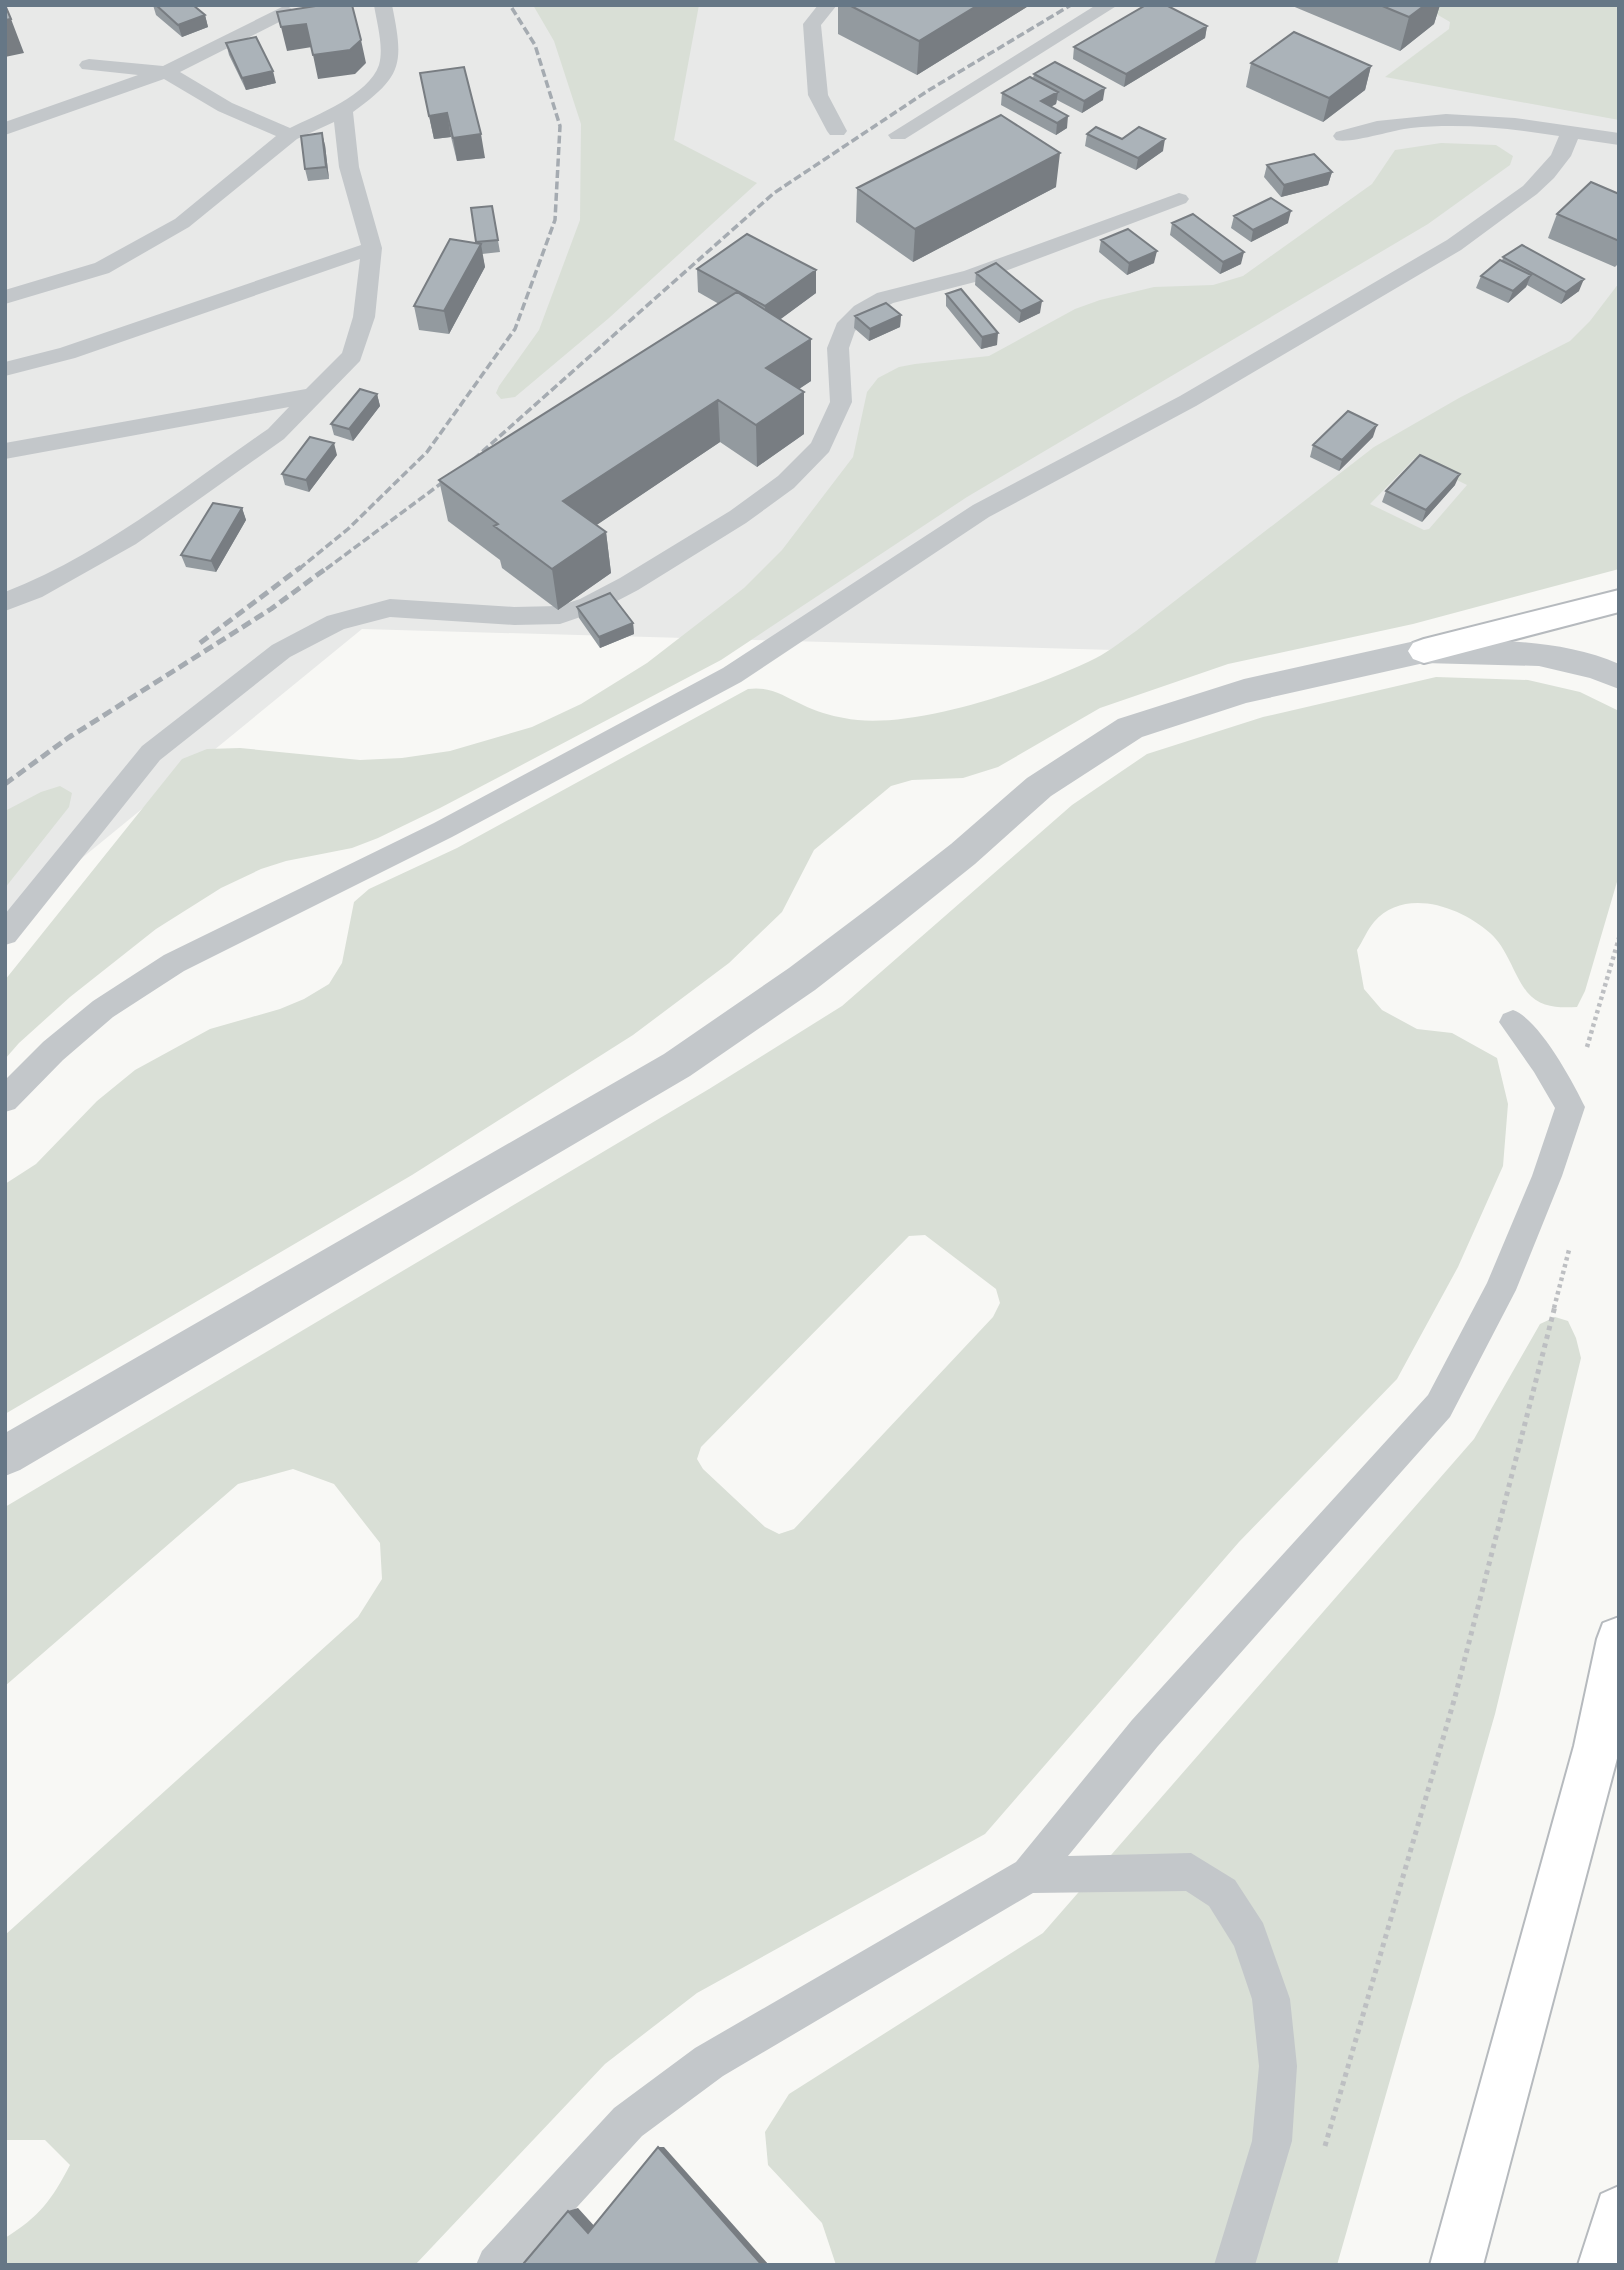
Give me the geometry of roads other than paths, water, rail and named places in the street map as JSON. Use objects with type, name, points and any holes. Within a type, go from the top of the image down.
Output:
[{"type":"main road","points":[[1424,651],[1619,601]]},
{"type":"main road","points":[[1457,2265],[1597,1746],[1619,1639]]},
{"type":"main road","points":[[1604,2265],[1619,2212]]},
{"type":"street","points":[[5,1456],[677,1065],[802,979],[877,922],[963,854],[1039,787],[1130,728],[1244,691],[1424,651],[1539,654],[1598,668],[1619,677]]},
{"type":"lane","points":[[5,297],[102,268],[182,223],[290,135],[343,110],[368,93],[389,69],[391,41],[383,5]]},
{"type":"lane","points":[[828,5],[812,24],[818,95],[837,131]]},
{"type":"lane","points":[[898,135],[1110,5]]},
{"type":"lane","points":[[5,129],[166,72],[286,11]]},
{"type":"lane","points":[[89,65],[166,72],[225,107],[290,135]]},
{"type":"lane","points":[[5,602],[33,590],[128,538],[276,434],[352,356],[364,317],[372,248],[349,167],[343,110]]},
{"type":"lane","points":[[1343,136],[1422,119],[1470,119],[1619,139]]},
{"type":"lane","points":[[5,1100],[53,1051],[103,1009],[174,963],[443,830],[732,675],[981,511],[1188,401],[1454,245],[1530,190],[1547,174],[1561,156],[1570,132]]},
{"type":"lane","points":[[5,934],[151,753],[281,651],[336,622],[390,608],[514,616],[560,615],[619,590],[738,517],[786,482],[821,447],[841,402],[838,348],[845,328],[862,311],[885,298],[971,275],[1179,198]]},
{"type":"lane","points":[[5,369],[67,353],[372,248]]},
{"type":"lane","points":[[5,451],[312,396]]},
{"type":"lane","points":[[5,611],[33,590]]},
{"type":"lane","points":[[496,2265],[628,2122],[709,2062],[1029,1875],[1145,1732],[1439,1406],[1500,1290],[1546,1176],[1570,1107],[1545,1063],[1513,1021]]},
{"type":"lane","points":[[1029,1875],[1191,1872],[1222,1893],[1250,1936],[1271,1999],[1278,2066],[1272,2141],[1234,2265]]},
{"type":"railway","points":[[299,569],[348,529],[427,452],[515,329],[555,220],[560,126],[535,45],[510,5]]},
{"type":"railway","points":[[326,569],[474,459],[774,193],[929,90],[1071,5]]},
{"type":"railway","points":[[200,643],[301,567]]},
{"type":"railway","points":[[66,739],[271,609],[328,567]]},
{"type":"railway","points":[[66,739],[72,735]]},
{"type":"railway","points":[[5,784],[66,739]]}]
